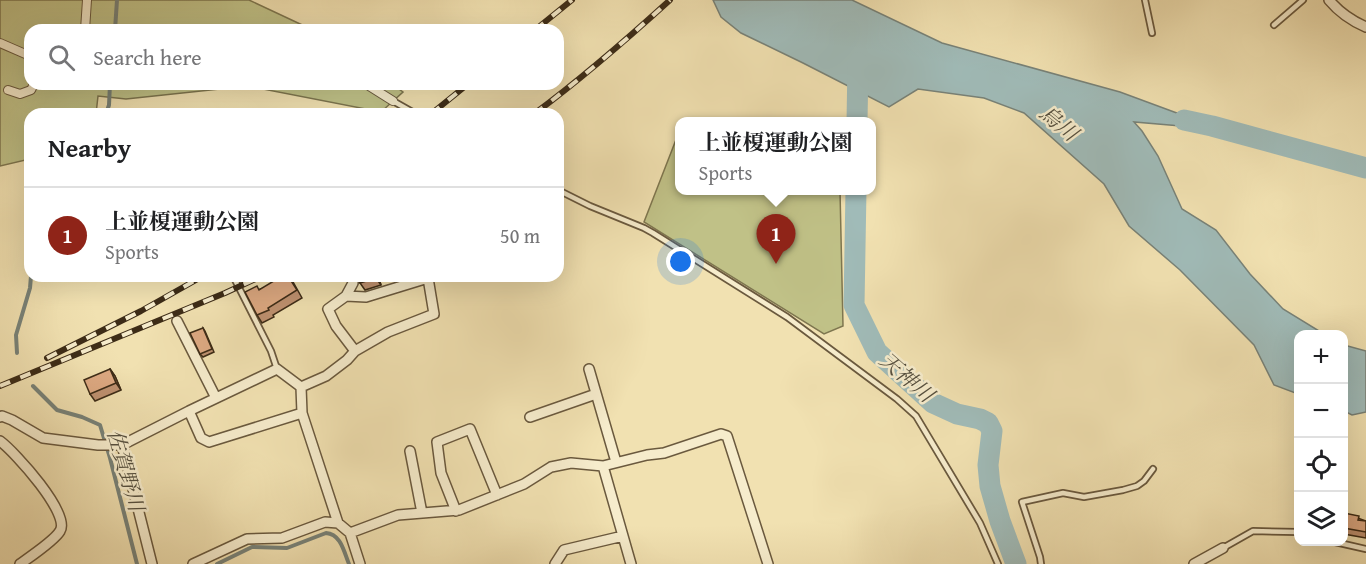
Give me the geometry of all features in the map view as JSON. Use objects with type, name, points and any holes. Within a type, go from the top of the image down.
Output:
[{"type":"street","points":[[85,24],[87,0]]},
{"type":"street","points":[[1329,0],[1348,18],[1366,27]]},
{"type":"street","points":[[0,43],[24,53]]},
{"type":"street","points":[[8,90],[20,94],[31,90]]},
{"type":"street","points":[[376,90],[393,101]]},
{"type":"street","points":[[353,282],[346,296],[328,309],[336,326],[355,351]]},
{"type":"street","points":[[346,296],[366,297],[415,282]]},
{"type":"street","points":[[301,387],[326,376],[355,351],[388,332],[434,314],[429,282]]},
{"type":"street","points":[[177,321],[216,398]]},
{"type":"street","points":[[0,417],[12,420],[43,438],[98,445],[120,445],[277,369],[301,387]]},
{"type":"street","points":[[589,369],[616,462]]},
{"type":"street","points":[[301,387],[302,413],[338,523],[350,533],[360,564]]},
{"type":"street","points":[[530,417],[596,394]]},
{"type":"street","points":[[189,411],[201,438],[209,442],[302,413]]},
{"type":"street","points":[[456,511],[441,473],[437,442],[470,429],[497,495]]},
{"type":"street","points":[[350,533],[398,515],[456,511],[524,484],[550,466],[571,463],[603,466],[664,453],[721,434],[727,436],[768,564]]},
{"type":"street","points":[[0,441],[47,494],[62,520],[61,531],[20,564]]},
{"type":"street","points":[[120,445],[152,564]]},
{"type":"street","points":[[410,451],[422,513]]},
{"type":"street","points":[[603,466],[632,564]]},
{"type":"street","points":[[193,564],[247,539],[282,538],[325,522],[338,523]]},
{"type":"street","points":[[555,564],[564,550],[623,537]]},
{"type":"street","points":[[1194,564],[1223,548]]},
{"type":"lane","points":[[1145,0],[1152,33]]},
{"type":"lane","points":[[1274,25],[1303,0]]},
{"type":"lane","points":[[393,101],[405,108]]},
{"type":"lane","points":[[564,193],[653,233],[787,317],[897,399],[916,416],[980,523],[998,564]]},
{"type":"lane","points":[[236,282],[271,351],[277,369]]},
{"type":"lane","points":[[1041,564],[1022,502],[1063,494],[1084,497],[1123,490],[1137,486],[1153,469]]},
{"type":"lane","points":[[1223,548],[1253,531],[1294,532]]},
{"type":"lane","points":[[1348,545],[1366,549]]},
{"type":"green space","points":[[0,0],[249,0],[300,24],[24,24],[24,90],[210,90],[126,99],[98,96],[97,108],[24,108],[24,160],[0,166]]},
{"type":"green space","points":[[268,90],[400,90],[403,92],[385,108],[361,108]]},
{"type":"green space","points":[[675,142],[675,195],[840,195],[843,326],[824,334],[644,222]]},
{"type":"water","name":"烏川","points":[[713,0],[852,0],[942,43],[1120,92],[1212,126],[1134,122],[1158,156],[1182,209],[1216,230],[1250,274],[1283,309],[1317,330],[1294,330],[1294,392],[1274,385],[1254,345],[1180,270],[1129,226],[1104,184],[1024,113],[984,98],[918,89],[889,107],[741,33],[721,17]]},
{"type":"water","points":[[1348,346],[1366,351],[1366,412],[1352,415],[1348,413]]},
{"type":"building","points":[[272,282],[292,282],[297,290],[268,308],[269,310],[257,315],[245,292],[257,286],[259,290]]},
{"type":"building","points":[[203,328],[212,349],[200,354],[190,333]]},
{"type":"building","points":[[110,369],[116,383],[90,394],[84,380]]},
{"type":"building","points":[[1348,514],[1359,516],[1358,520],[1366,521],[1366,532],[1348,529]]},
{"type":"waterway","name":"佐賀野川","points":[[115,24],[117,0]]},
{"type":"waterway","name":"天神川","points":[[857,117],[858,63]]},
{"type":"waterway","name":"佐賀野川","points":[[108,108],[110,90]]},
{"type":"waterway","points":[[1184,120],[1366,168]]},
{"type":"waterway","name":"天神川","points":[[856,195],[854,305],[877,352],[933,403],[957,414],[988,423],[992,431],[988,465],[990,486],[1016,564]]},
{"type":"waterway","name":"佐賀野川","points":[[17,353],[16,335],[30,282]]},
{"type":"waterway","name":"佐賀野川","points":[[33,386],[57,410],[100,425],[137,564]]},
{"type":"waterway","name":"佐賀野川","points":[[217,564],[252,547],[287,548],[326,533],[339,540],[349,564]]},
{"type":"railway","points":[[542,24],[572,0]]},
{"type":"railway","points":[[542,108],[603,59],[670,0]]},
{"type":"railway","points":[[438,108],[461,90]]},
{"type":"railway","points":[[47,358],[141,311],[192,282]]},
{"type":"railway","points":[[0,386],[249,282]]},
{"type":"place","name":"上並榎運動公園","points":[[776,264]]}]
